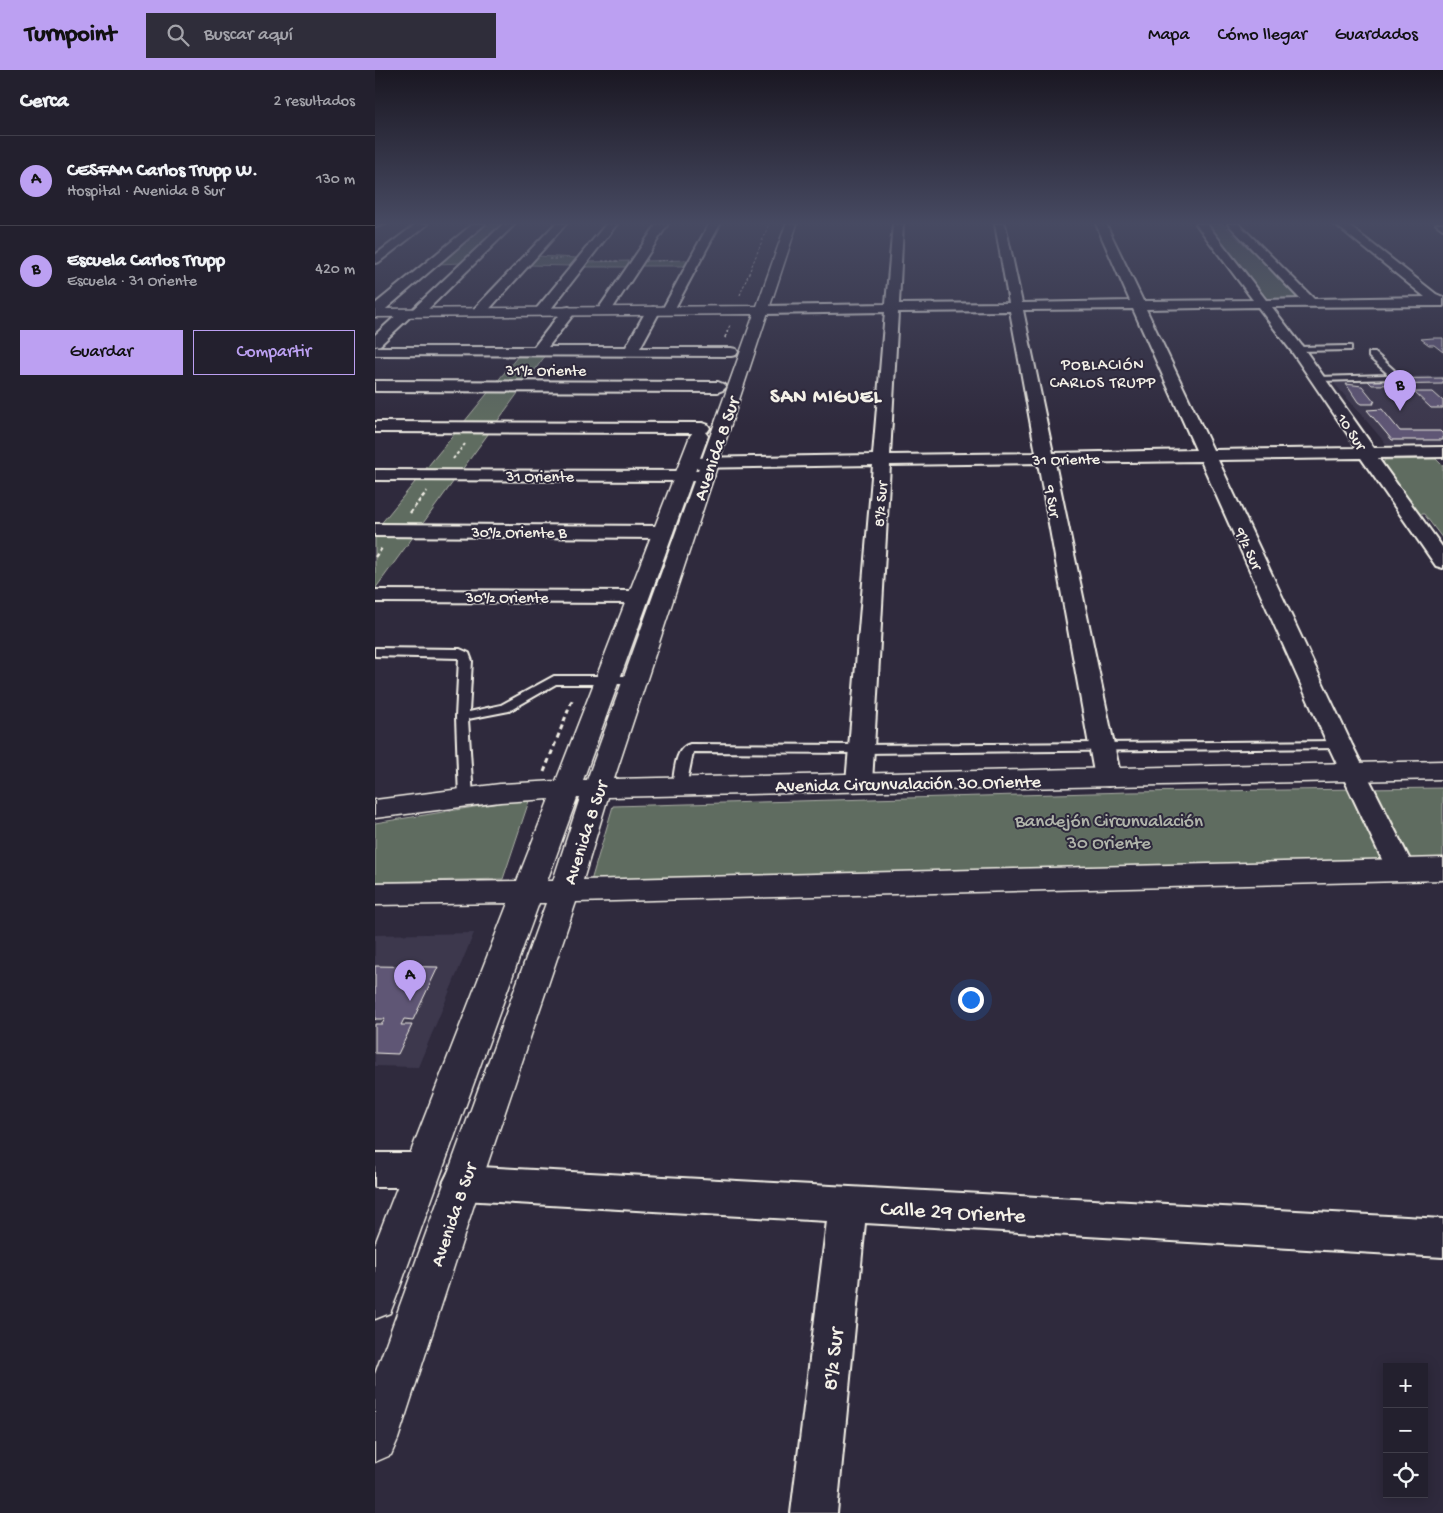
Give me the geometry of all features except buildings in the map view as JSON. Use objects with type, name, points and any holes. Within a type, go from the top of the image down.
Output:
[{"type":"street","points":[[375,312],[400,291]]},
{"type":"street","points":[[375,342],[436,291]]},
{"type":"street","points":[[482,316],[502,291]]},
{"type":"street","points":[[543,311],[559,291]]},
{"type":"street","points":[[604,311],[617,291]]},
{"type":"street","points":[[668,310],[678,291]]},
{"type":"street","name":"Avenida 8 Sur","points":[[375,1298],[663,532],[697,470],[703,428],[731,352],[755,310],[760,291]]},
{"type":"street","name":"Avenida 8 Sur","points":[[375,1439],[462,1183],[565,891],[634,680],[697,470],[763,291]]},
{"type":"street","name":"8½ Sur","points":[[859,783],[893,291]]},
{"type":"street","name":"9 Sur","points":[[1013,291],[1108,778]]},
{"type":"street","name":"9½ Sur","points":[[1132,291],[1340,745],[1401,870]]},
{"type":"street","name":"10 Sur","points":[[1251,291],[1297,349],[1368,453],[1373,465],[1443,562]]},
{"type":"street","points":[[1299,291],[1311,303]]},
{"type":"street","points":[[1424,291],[1431,297],[1442,301]]},
{"type":"street","points":[[375,312],[482,316],[543,311],[1442,301]]},
{"type":"street","points":[[631,352],[653,310]]},
{"type":"street","points":[[538,351],[569,311]]},
{"type":"street","points":[[455,351],[466,338]]},
{"type":"street","points":[[375,351],[731,352]]},
{"type":"street","name":"31½ Oriente","points":[[375,386],[718,387]]},
{"type":"street","points":[[375,426],[703,428]]},
{"type":"street","name":"31 Oriente","points":[[375,475],[697,470],[882,461],[1441,453]]},
{"type":"street","name":"30½ Oriente B","points":[[375,530],[663,532]]},
{"type":"street","name":"30½ Oriente","points":[[375,596],[639,597]]},
{"type":"street","name":"Avenida Circunvalación 30 Oriente","points":[[375,809],[500,793],[567,789],[1443,770]]},
{"type":"street","points":[[375,894],[1443,869]]},
{"type":"street","points":[[375,1170],[423,1170]]},
{"type":"street","name":"Calle 29 Oriente","points":[[462,1183],[1443,1238]]},
{"type":"street","name":"8½ Sur","points":[[814,1513],[848,1204]]},
{"type":"lane","points":[[1297,349],[1347,348]]},
{"type":"lane","points":[[1317,379],[1391,377],[1391,372],[1372,355]]},
{"type":"lane","points":[[375,652],[460,653],[465,656],[462,717],[465,798]]},
{"type":"lane","points":[[462,717],[505,708],[550,681],[634,680]]},
{"type":"lane","points":[[679,787],[686,751],[690,748],[861,749],[1340,745]]},
{"type":"path","points":[[375,557],[478,427]]},
{"type":"shaded area","points":[[1443,376],[1443,444],[1387,445],[1329,377]]},
{"type":"shaded area","points":[[474,933],[418,1067],[375,1066],[375,935]]},
{"type":"green space","points":[[1261,291],[1293,291],[1304,302],[1270,303]]},
{"type":"green space","points":[[518,356],[545,356],[375,589],[375,531]]},
{"type":"green space","points":[[1436,459],[1443,466],[1443,539],[1424,514],[1420,514],[1377,462],[1384,462],[1384,460]]},
{"type":"green space","name":"Bandejón Circunvalación 30 Oriente","points":[[1443,788],[1443,860],[591,881],[613,806],[1129,792]]},
{"type":"green space","points":[[530,798],[503,879],[375,882],[375,823]]},
{"type":"place","name":"Escuela Carlos Trupp","points":[[1400,411]]},
{"type":"place","name":"CESFAM Carlos Trupp W.","points":[[410,1001]]},
{"type":"district","name":"POBLACIÓN CARLOS TRUPP","points":[[1103,372]]},
{"type":"district","name":"SAN MIGUEL","points":[[826,395]]}]
